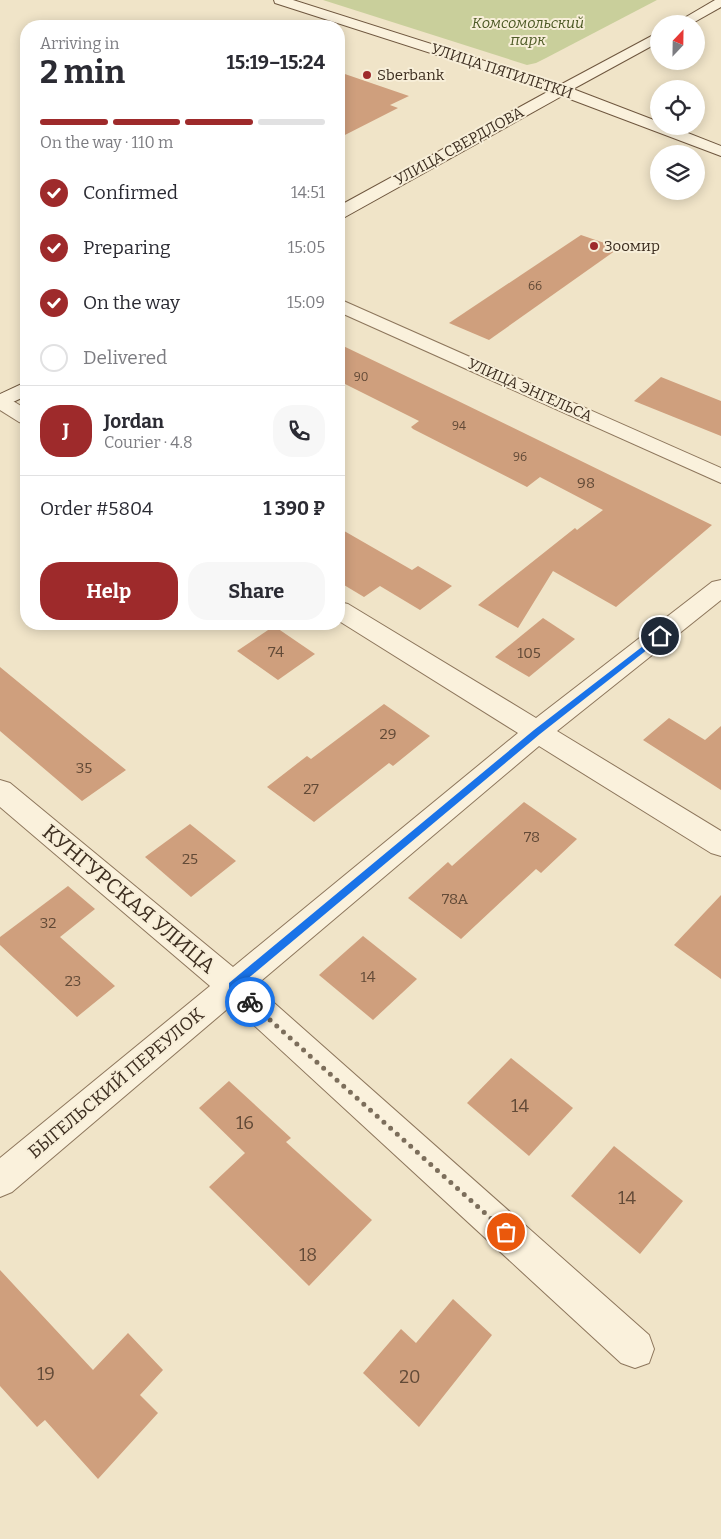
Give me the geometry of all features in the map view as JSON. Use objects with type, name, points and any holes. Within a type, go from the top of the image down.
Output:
[{"type":"street","name":"УЛИЦА ПЯТИЛЕТКИ","points":[[280,0],[342,20]]},
{"type":"street","points":[[697,15],[721,2]]},
{"type":"street","name":"УЛИЦА ПЯТИЛЕТКИ","points":[[345,21],[561,90],[721,151]]},
{"type":"street","name":"УЛИЦА СВЕРДЛОВА","points":[[345,211],[650,41]]},
{"type":"street","name":"УЛИЦА ЭНГЕЛЬСА","points":[[345,308],[721,476]]},
{"type":"street","points":[[0,402],[20,391]]},
{"type":"street","points":[[0,402],[20,414]]},
{"type":"street","name":"БЫГЕЛЬСКИЙ ПЕРЕУЛОК","points":[[0,1180],[537,732],[721,588]]},
{"type":"street","points":[[345,614],[721,845]]},
{"type":"street","name":"КУНГУРСКАЯ УЛИЦА","points":[[0,791],[233,986],[635,1349]]},
{"type":"green space","name":"Комсомольский парк","points":[[323,0],[657,0],[536,63],[527,65]]},
{"type":"building","points":[[345,74],[409,96],[390,105],[398,108],[345,135]]},
{"type":"building","points":[[581,235],[619,248],[489,340],[449,323]]},
{"type":"building","points":[[345,347],[712,525],[616,607],[553,571],[518,628],[478,605],[575,528],[577,530],[603,510],[540,477],[527,487],[411,427],[419,421],[345,384]]},
{"type":"building","points":[[661,377],[721,401],[721,436],[634,401]]},
{"type":"building","points":[[345,531],[412,570],[418,566],[452,586],[420,610],[380,586],[364,597],[345,586]]},
{"type":"building","points":[[543,618],[575,639],[529,677],[495,657]]},
{"type":"building","points":[[268,630],[280,630],[315,654],[278,680],[237,651]]},
{"type":"building","points":[[0,667],[126,770],[82,801],[0,731]]},
{"type":"building","points":[[384,704],[430,736],[393,766],[389,763],[314,822],[267,787],[307,756],[311,759]]},
{"type":"building","points":[[669,718],[705,740],[721,726],[721,790],[643,740]]},
{"type":"building","points":[[524,802],[577,839],[541,873],[536,869],[461,939],[408,898],[448,862],[452,866]]},
{"type":"building","points":[[190,824],[236,861],[191,897],[145,857]]},
{"type":"building","points":[[68,886],[95,909],[60,937],[115,986],[77,1017],[0,945],[0,937]]},
{"type":"building","points":[[721,895],[721,979],[674,945]]},
{"type":"building","points":[[363,936],[417,979],[373,1020],[319,975]]},
{"type":"building","points":[[511,1058],[573,1108],[529,1156],[467,1103]]},
{"type":"building","points":[[229,1081],[291,1138],[286,1142],[372,1220],[309,1286],[209,1187],[245,1153],[199,1108]]},
{"type":"building","points":[[614,1146],[683,1201],[640,1254],[571,1196]]},
{"type":"building","points":[[0,1270],[93,1370],[128,1333],[163,1370],[140,1395],[158,1413],[98,1479],[45,1420],[37,1427],[0,1386]]},
{"type":"building","points":[[453,1299],[492,1335],[419,1427],[363,1373],[401,1329],[416,1343]]},
{"type":"way so far","points":[[250,1002],[506,1232]]},
{"type":"place","name":"Sberbank","points":[[367,75]]},
{"type":"place","name":"Зоомир","points":[[594,246]]},
{"type":"route","points":[[250,1002],[233,986],[537,732],[660,636]]}]
